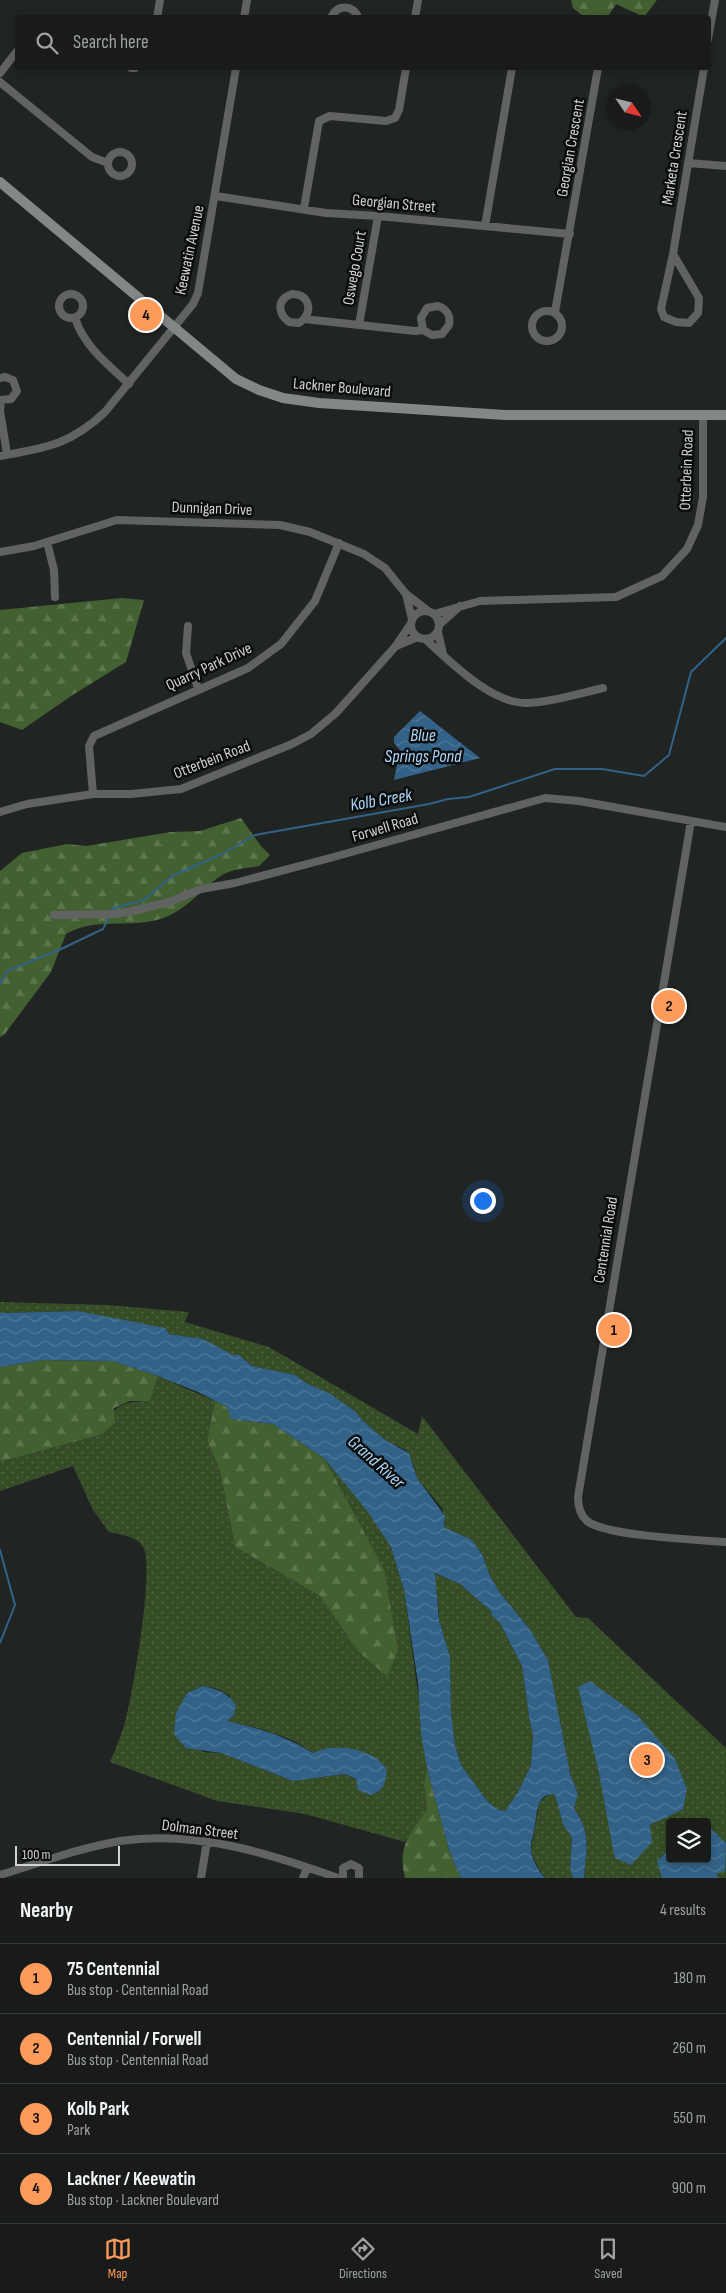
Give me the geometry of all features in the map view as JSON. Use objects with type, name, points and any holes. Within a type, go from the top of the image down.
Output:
[{"type":"main road","name":"Lackner Boulevard","points":[[0,182],[236,379],[259,390],[283,398],[319,403],[505,415],[726,415]]},
{"type":"street","points":[[158,15],[160,0]]},
{"type":"street","points":[[244,15],[247,0]]},
{"type":"street","points":[[416,15],[418,0]]},
{"type":"street","points":[[711,22],[715,0]]},
{"type":"street","points":[[332,15],[337,8],[344,6],[353,9],[357,15]]},
{"type":"street","points":[[0,74],[15,54]]},
{"type":"street","name":"Keewatin Avenue","points":[[4,455],[43,449],[77,435],[90,426],[129,384],[193,304],[198,293],[216,196],[236,70]]},
{"type":"street","points":[[304,208],[319,121],[330,116],[386,121],[395,118],[399,110],[406,70]]},
{"type":"street","points":[[485,226],[512,70]]},
{"type":"street","name":"Georgian Crescent","points":[[555,312],[598,70]]},
{"type":"street","name":"Marketa Crescent","points":[[673,254],[699,298],[698,313],[689,323],[676,322],[664,317],[661,309],[673,254],[704,70]]},
{"type":"street","points":[[0,82],[92,157],[108,163]]},
{"type":"street","points":[[688,163],[726,166]]},
{"type":"street","name":"Georgian Street","points":[[216,196],[304,208],[326,213],[570,234]]},
{"type":"street","name":"Oswego Court","points":[[359,325],[378,216]]},
{"type":"street","points":[[545,311],[555,312],[563,324],[561,334],[551,341],[538,338],[532,329],[534,317],[545,311]]},
{"type":"street","points":[[75,318],[80,333],[102,360],[129,384]]},
{"type":"street","name":"Oswego Court","points":[[304,319],[414,331],[423,330]]},
{"type":"street","points":[[0,378],[10,378],[17,387],[15,397],[6,401],[1,400],[0,411],[4,455]]},
{"type":"street","name":"Otterbein Road","points":[[0,812],[27,804],[93,794],[131,794],[180,789],[292,744],[311,734],[336,712],[394,647],[418,612],[431,612],[480,601],[616,597],[662,576],[687,549],[698,525],[702,497],[703,415]]},
{"type":"street","name":"Dunnigan Drive","points":[[0,552],[47,542],[117,520],[280,525],[310,532],[364,554],[385,568],[406,594],[431,612]]},
{"type":"street","points":[[47,542],[54,570],[55,597]]},
{"type":"street","name":"Quarry Park Drive","points":[[93,794],[89,746],[94,736],[198,688],[248,668],[282,644],[315,601],[339,543]]},
{"type":"street","name":"Dunnigan Drive","points":[[406,594],[411,622]]},
{"type":"street","points":[[443,654],[438,632],[440,624],[460,606]]},
{"type":"street","points":[[431,612],[440,624]]},
{"type":"street","points":[[411,622],[413,632],[443,654],[457,670],[507,701],[528,703],[603,688]]},
{"type":"street","points":[[188,626],[186,652],[198,688]]},
{"type":"street","name":"Otterbein Road","points":[[394,647],[422,638],[432,637],[438,632]]},
{"type":"street","name":"Forwell Road","points":[[54,915],[115,914],[169,902],[201,889],[235,883],[330,858],[545,798],[579,801],[726,827]]},
{"type":"street","name":"Centennial Road","points":[[691,821],[578,1496],[582,1514],[586,1521],[596,1526],[663,1538],[726,1542]]},
{"type":"street","name":"Dolman Street","points":[[0,1875],[82,1849],[119,1841],[172,1838],[235,1846],[338,1878]]},
{"type":"street","points":[[201,1878],[207,1841]]},
{"type":"street","points":[[343,1878],[343,1868],[351,1864],[359,1868],[359,1878]]},
{"type":"street","points":[[304,1878],[307,1868]]},
{"type":"green space","points":[[571,0],[657,0],[646,15],[640,15],[616,4],[609,15],[582,15],[573,8]]},
{"type":"green space","points":[[122,598],[144,600],[126,662],[71,696],[22,730],[0,722],[0,610]]},
{"type":"green space","points":[[241,818],[261,846],[270,855],[259,866],[235,870],[222,875],[182,908],[163,918],[141,923],[98,924],[66,934],[51,972],[4,1035],[0,1037],[0,871],[22,853],[67,844],[86,846],[171,832],[200,831]]},
{"type":"green space","points":[[0,1302],[108,1305],[189,1312],[185,1322],[269,1347],[418,1434],[422,1416],[576,1617],[588,1618],[726,1748],[726,1878],[584,1878],[586,1834],[580,1817],[574,1808],[578,1794],[570,1773],[548,1660],[529,1628],[500,1593],[489,1574],[483,1556],[472,1540],[444,1527],[445,1521],[442,1508],[417,1478],[413,1463],[406,1450],[385,1440],[362,1420],[356,1412],[329,1393],[306,1383],[295,1375],[252,1366],[239,1355],[233,1355],[203,1339],[169,1334],[78,1311],[0,1313]]},
{"type":"green space","points":[[43,1360],[113,1361],[158,1376],[150,1401],[130,1401],[114,1408],[115,1423],[100,1435],[0,1462],[0,1367]]},
{"type":"green space","points":[[158,1376],[215,1401],[207,1441],[220,1470],[235,1547],[320,1596],[358,1651],[384,1569],[325,1459],[355,1489],[391,1547],[404,1590],[427,1768],[424,1784],[427,1809],[405,1842],[305,1814],[217,1801],[110,1762],[128,1712],[141,1636],[146,1582],[144,1549],[134,1539],[109,1532],[93,1510],[73,1466],[0,1491],[0,1462],[100,1435],[118,1407],[130,1403],[150,1401]],"holes":[[[203,1686],[218,1689],[230,1696],[226,1721],[261,1729],[290,1739],[380,1792],[345,1774],[293,1781],[221,1753],[203,1752],[176,1713],[187,1693]]]},
{"type":"green space","points":[[215,1401],[227,1407],[232,1419],[273,1424],[325,1459],[384,1569],[398,1650],[387,1676],[358,1651],[320,1596],[235,1547],[220,1470],[207,1441]]},
{"type":"green space","points":[[434,1573],[460,1584],[491,1611],[492,1616],[500,1623],[522,1666],[533,1734],[531,1765],[518,1792],[505,1811],[499,1810],[488,1802],[461,1765],[455,1745],[451,1713],[450,1657],[439,1620]]},
{"type":"green space","points":[[427,1768],[449,1850],[461,1878],[405,1878],[403,1867],[404,1849],[410,1833],[427,1809],[424,1784]]},
{"type":"green space","points":[[550,1794],[555,1795],[563,1823],[572,1838],[570,1869],[573,1878],[545,1878],[535,1862],[531,1850],[539,1804]]},
{"type":"water","name":"Blue Springs Pond","points":[[420,711],[480,758],[394,780],[400,750],[394,743],[394,737]]},
{"type":"water","name":"Grand River","points":[[78,1311],[165,1328],[169,1334],[203,1339],[233,1355],[239,1355],[252,1366],[295,1375],[306,1383],[329,1393],[356,1412],[362,1420],[385,1440],[409,1453],[417,1478],[445,1516],[444,1527],[472,1540],[483,1556],[489,1574],[500,1593],[529,1628],[548,1660],[570,1773],[578,1794],[574,1808],[586,1834],[584,1878],[573,1878],[570,1869],[572,1838],[563,1824],[555,1795],[548,1795],[540,1801],[531,1843],[534,1861],[545,1878],[461,1878],[449,1850],[427,1768],[421,1734],[418,1683],[404,1590],[391,1547],[368,1512],[325,1459],[273,1424],[231,1419],[227,1407],[198,1392],[113,1361],[43,1360],[0,1367],[0,1313]],"holes":[[[435,1573],[460,1584],[491,1611],[492,1616],[500,1623],[522,1666],[533,1734],[531,1765],[518,1792],[505,1811],[499,1810],[488,1802],[461,1765],[455,1745],[451,1713],[450,1657],[439,1620]]]},
{"type":"water","points":[[590,1681],[638,1716],[675,1759],[687,1789],[683,1809],[650,1824],[652,1842],[631,1865],[615,1858],[599,1773],[578,1687]]},
{"type":"water","points":[[203,1686],[221,1692],[236,1705],[234,1715],[227,1721],[272,1733],[313,1753],[328,1748],[345,1748],[369,1754],[376,1758],[387,1770],[384,1786],[371,1795],[358,1790],[356,1779],[345,1774],[293,1781],[221,1753],[186,1748],[174,1734],[176,1713],[187,1693]]},
{"type":"water","points":[[711,1829],[726,1843],[725,1871],[716,1874],[718,1878],[662,1878],[657,1861],[666,1853],[666,1863],[711,1863]]},
{"type":"waterway","name":"Kolb Creek","points":[[111,912],[113,908],[144,900],[172,876],[222,854],[255,835],[448,799],[469,797],[555,769],[602,769],[644,776],[669,755],[691,672],[726,638]]},
{"type":"waterway","name":"Kolb Creek","points":[[0,984],[7,971],[59,950],[103,929],[109,917]]},
{"type":"waterway","points":[[0,1550],[15,1605],[0,1643]]},
{"type":"place","name":"Lackner / Keewatin","points":[[146,315]]},
{"type":"place","name":"Centennial / Forwell","points":[[669,1006]]},
{"type":"place","name":"75 Centennial","points":[[614,1330]]},
{"type":"place","name":"Kolb Park","points":[[647,1760]]}]
